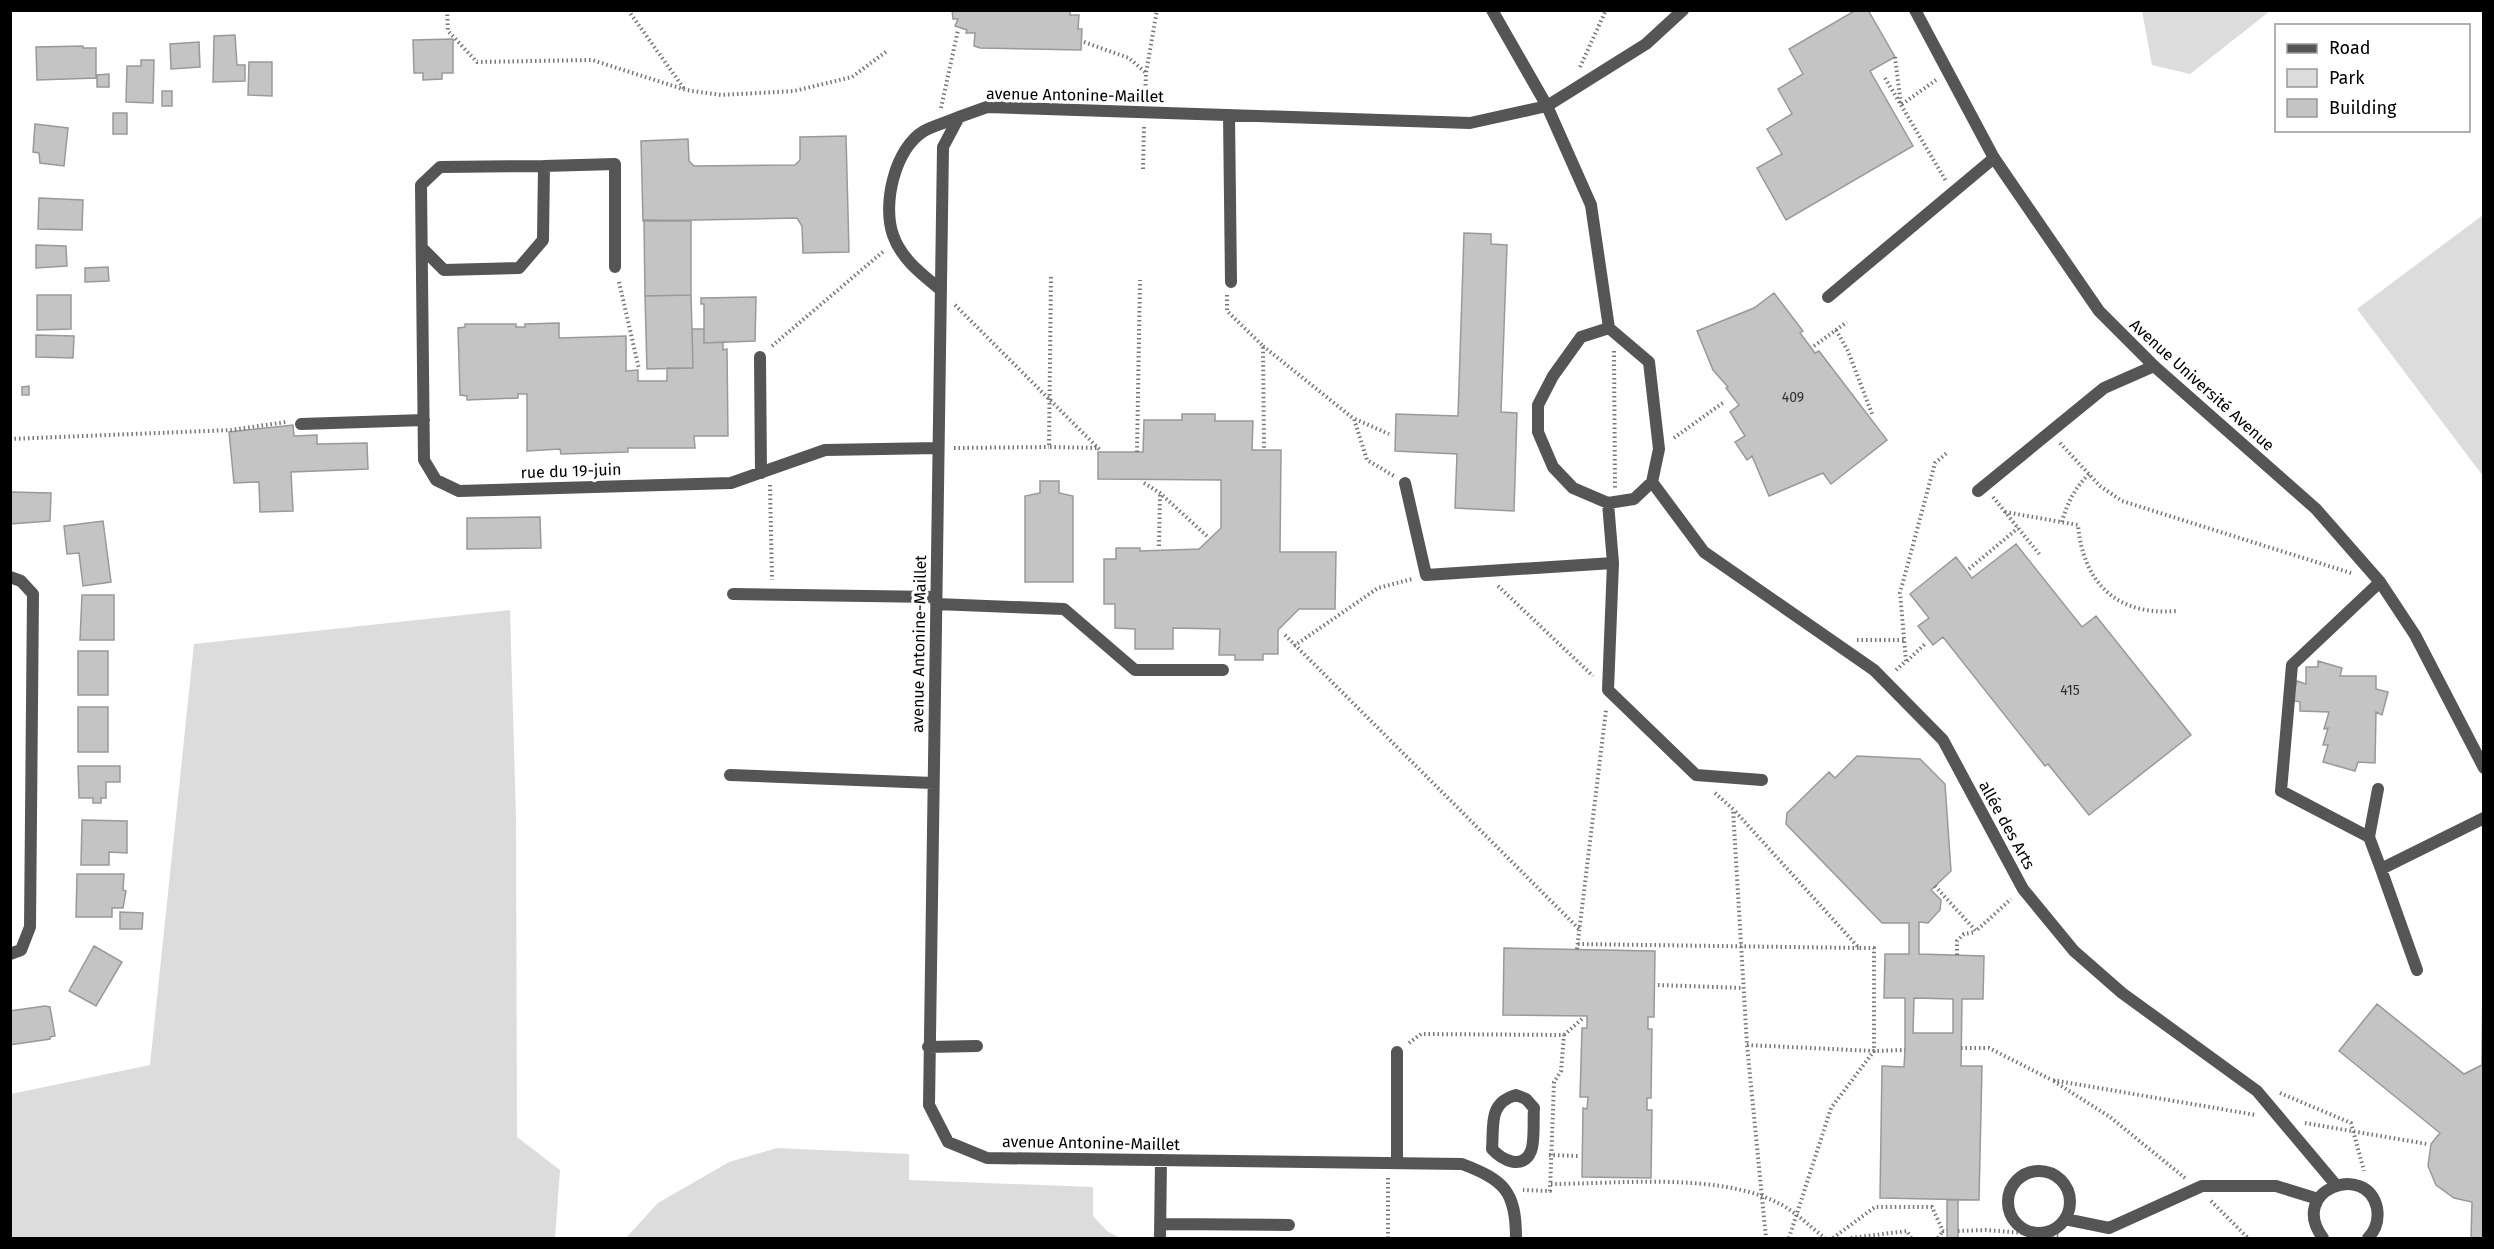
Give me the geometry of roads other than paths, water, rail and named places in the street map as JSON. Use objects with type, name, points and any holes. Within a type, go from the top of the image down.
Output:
[{"type":"street","points":[[1492,10],[1546,106],[1591,205],[1611,330],[1649,362],[1659,448],[1652,482],[1634,498],[1611,502],[1574,488],[1553,467],[1538,432],[1538,405],[1553,376],[1581,337],[1611,330]]},
{"type":"street","name":"avenue Antonine-Maillet","points":[[1491,1175],[1461,1164],[987,1158],[948,1142],[928,1105],[943,147],[959,117],[987,107],[1470,123],[1546,106],[1646,44],[1683,10]]},
{"type":"street","name":"Avenue Université Avenue","points":[[1915,10],[1994,158],[2099,311],[2154,366],[2316,509],[2380,582],[2415,634],[2484,768]]},
{"type":"street","points":[[1229,115],[1229,287]]},
{"type":"street","points":[[941,290],[910,264],[892,235],[889,196],[899,158],[923,132],[959,117]]},
{"type":"street","points":[[1827,297],[1994,158]]},
{"type":"street","name":"rue du 19-juin","points":[[615,267],[615,164],[440,167],[421,185],[424,460],[436,480],[459,491],[731,483],[825,450],[938,448]]},
{"type":"street","points":[[422,248],[444,270],[519,268],[543,240],[544,166]]},
{"type":"street","points":[[760,357],[765,471]]},
{"type":"street","points":[[1981,488],[2104,388],[2154,366]]},
{"type":"street","points":[[301,424],[424,420]]},
{"type":"street","name":"allée des Arts","points":[[1652,482],[1704,552],[1874,670],[1943,740],[2023,889],[2074,951],[2122,993],[2258,1091],[2336,1185]]},
{"type":"street","points":[[1404,483],[1426,575],[1613,563]]},
{"type":"street","points":[[1611,502],[1613,563],[1608,690],[1696,775],[1761,780]]},
{"type":"street","points":[[10,577],[21,581],[33,594],[30,927],[21,950],[10,954]]},
{"type":"street","points":[[2369,837],[2281,791],[2292,665],[2380,582]]},
{"type":"street","points":[[733,594],[936,601],[1064,609],[1135,670],[1223,670]]},
{"type":"street","points":[[730,775],[933,783]]},
{"type":"street","points":[[2378,789],[2369,837],[2417,970]]},
{"type":"street","points":[[2381,869],[2484,818]]},
{"type":"street","points":[[928,1047],[978,1046]]},
{"type":"street","points":[[1392,1163],[1397,1052]]},
{"type":"street","points":[[1515,1095],[1526,1099],[1534,1108],[1531,1151],[1524,1159],[1512,1163],[1501,1159],[1492,1149],[1496,1107],[1504,1099],[1515,1095]]},
{"type":"street","points":[[1501,1159],[1491,1175],[1507,1190],[1516,1219],[1516,1239]]},
{"type":"street","points":[[1160,1239],[1161,1160]]},
{"type":"street","points":[[2033,1171],[2044,1171],[2062,1181],[2068,1189],[2070,1199],[2065,1219],[2058,1227],[2039,1233],[2019,1226],[2008,1210],[2010,1190],[2015,1181],[2023,1174],[2033,1171]]},
{"type":"street","points":[[2324,1239],[2314,1220],[2318,1199],[2329,1188],[2336,1185],[2354,1185],[2370,1194],[2376,1203],[2377,1225],[2368,1239]]},
{"type":"street","points":[[2065,1219],[2109,1228],[2202,1186],[2276,1186],[2318,1199]]},
{"type":"street","points":[[1160,1224],[1289,1225]]}]
